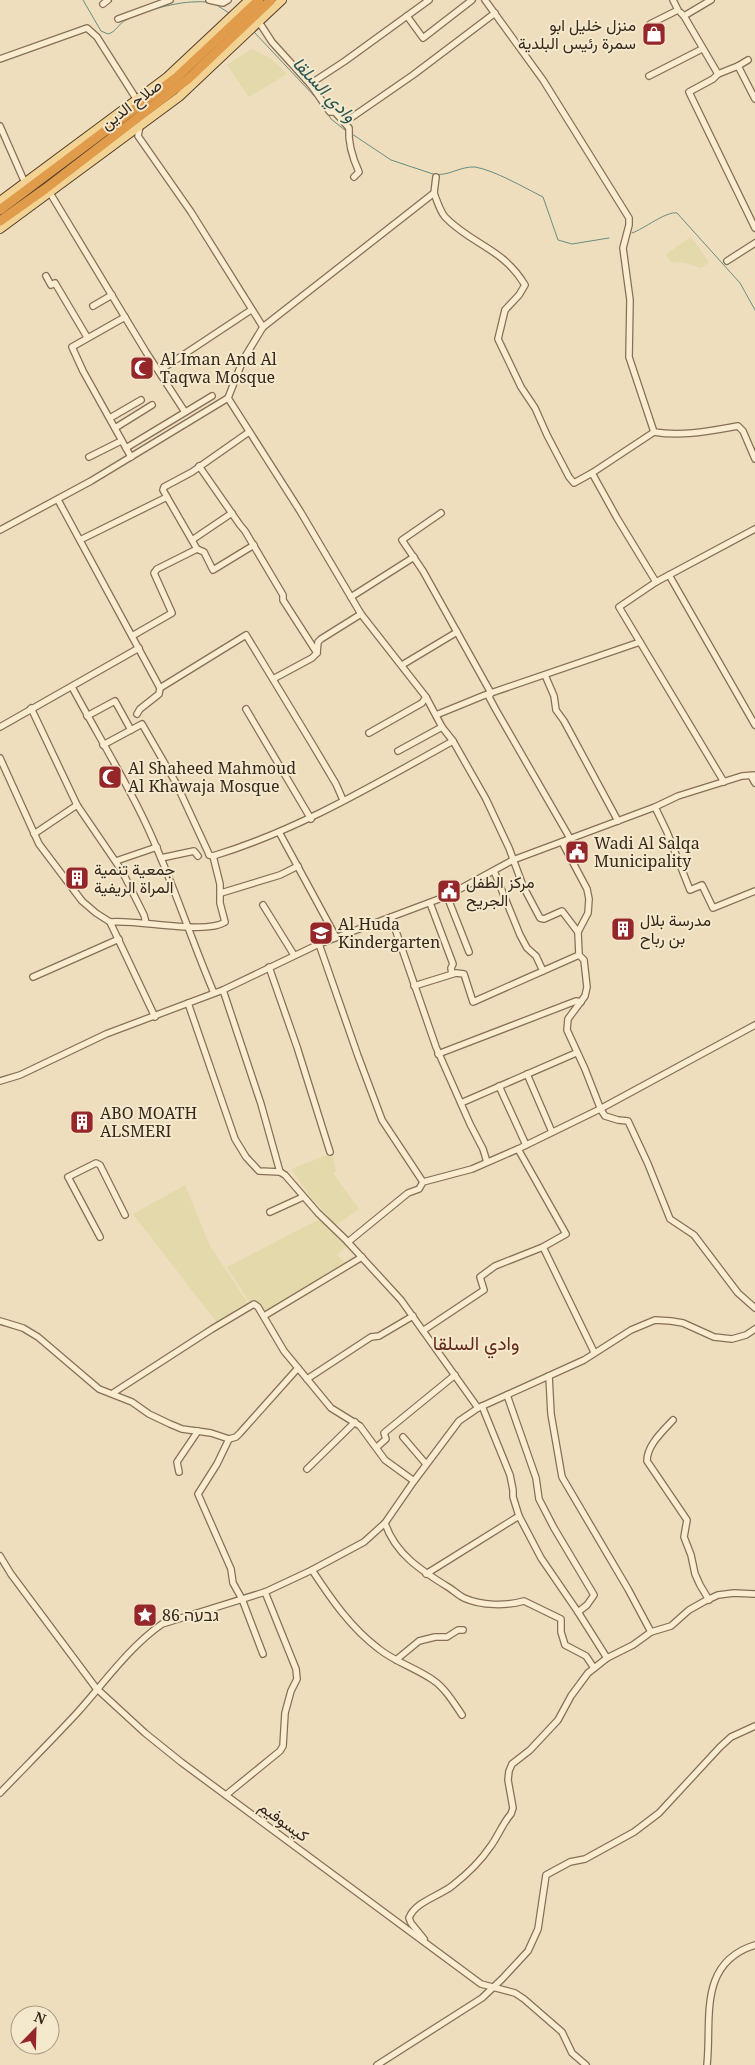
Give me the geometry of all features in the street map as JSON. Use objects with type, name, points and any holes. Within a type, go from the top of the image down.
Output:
[{"type":"highway","name":"صلاح الدين","points":[[0,221],[188,79],[236,27],[248,9],[259,0]]},
{"type":"highway","name":"صلاح الدين","points":[[248,9],[271,0]]},
{"type":"highway","name":"صلاح الدين","points":[[0,210],[177,78],[236,27]]},
{"type":"main road","points":[[0,229],[191,86],[248,9],[282,0]]},
{"type":"main road","points":[[0,201],[236,27]]},
{"type":"street","points":[[118,19],[170,0]]},
{"type":"street","points":[[209,0],[223,2],[228,0]]},
{"type":"street","points":[[310,84],[429,0]]},
{"type":"street","points":[[407,16],[422,38],[472,0]]},
{"type":"street","points":[[486,0],[543,80],[629,218],[623,248],[630,300],[629,357],[654,432]]},
{"type":"street","points":[[673,0],[718,74]]},
{"type":"street","points":[[684,16],[710,0]]},
{"type":"street","points":[[248,9],[272,42],[324,100],[324,104],[330,112],[335,112],[349,128],[348,134],[353,159],[360,172],[354,177]]},
{"type":"street","points":[[652,36],[647,29],[650,24],[678,10]]},
{"type":"street","points":[[345,122],[414,75],[495,13]]},
{"type":"street","points":[[0,59],[87,28],[97,37],[137,100]]},
{"type":"street","points":[[648,76],[702,49]]},
{"type":"street","points":[[748,60],[718,74],[713,79],[689,92],[755,228]]},
{"type":"street","points":[[738,66],[755,99]]},
{"type":"street","points":[[138,136],[141,125]]},
{"type":"street","points":[[0,126],[25,183]]},
{"type":"street","points":[[125,136],[138,136]]},
{"type":"street","points":[[138,136],[191,212],[251,310],[264,327]]},
{"type":"street","points":[[436,177],[434,193],[444,216],[512,266],[524,282],[525,288],[505,310],[498,339],[521,388],[535,408],[546,435],[574,483],[654,432],[668,435],[738,426],[743,431],[755,459]]},
{"type":"street","points":[[50,192],[185,412]]},
{"type":"street","points":[[0,530],[132,458],[228,398],[242,360],[264,327],[434,193]]},
{"type":"street","points":[[727,261],[755,242]]},
{"type":"street","points":[[46,276],[51,285],[55,283],[88,337]]},
{"type":"street","points":[[93,306],[112,295]]},
{"type":"street","points":[[159,371],[251,310]]},
{"type":"street","points":[[125,317],[72,347],[83,371],[132,458]]},
{"type":"street","points":[[126,448],[212,396]]},
{"type":"street","points":[[228,398],[300,511],[361,614],[426,697],[442,726],[453,741],[486,799],[523,886],[540,918],[544,919],[562,912],[578,932]]},
{"type":"street","points":[[110,418],[141,400]]},
{"type":"street","points":[[116,428],[152,405]]},
{"type":"street","points":[[249,432],[164,487],[163,490],[197,549],[204,552],[213,570],[254,545]]},
{"type":"street","points":[[89,458],[121,441]]},
{"type":"street","points":[[199,466],[254,545],[283,595],[283,600],[317,653]]},
{"type":"street","points":[[592,473],[616,518],[656,582]]},
{"type":"street","points":[[80,540],[167,497]]},
{"type":"street","points":[[58,500],[160,688],[159,694],[140,709],[137,714]]},
{"type":"street","points":[[192,540],[232,513]]},
{"type":"street","points":[[441,513],[402,540],[414,557],[491,693],[489,697],[496,710],[571,840]]},
{"type":"street","points":[[724,782],[619,606],[656,582],[755,529]]},
{"type":"street","points":[[132,636],[172,613],[154,573],[157,569],[197,549]]},
{"type":"street","points":[[351,597],[414,557]]},
{"type":"street","points":[[669,575],[755,725]]},
{"type":"street","points":[[317,653],[318,642],[321,639],[361,614]]},
{"type":"street","points":[[402,665],[456,632]]},
{"type":"street","points":[[160,688],[246,635],[336,784],[343,800]]},
{"type":"street","points":[[436,715],[491,693],[640,642]]},
{"type":"street","points":[[0,726],[138,648]]},
{"type":"street","points":[[273,679],[317,653]]},
{"type":"street","points":[[545,676],[554,696],[556,710],[564,721],[618,821]]},
{"type":"street","points":[[72,687],[146,823],[214,993]]},
{"type":"street","points":[[369,733],[422,704],[426,697]]},
{"type":"street","points":[[87,716],[115,701],[131,730]]},
{"type":"street","points":[[31,708],[78,805],[116,861],[144,915],[146,923]]},
{"type":"street","points":[[246,709],[310,819]]},
{"type":"street","points":[[103,745],[142,724],[176,783],[208,852],[213,856],[221,893],[219,896],[220,903],[225,922],[214,927],[170,927],[146,923],[110,922]]},
{"type":"street","points":[[398,751],[442,726]]},
{"type":"street","points":[[213,856],[310,819],[453,741]]},
{"type":"street","points":[[0,758],[39,844],[82,901],[110,922],[155,1017]]},
{"type":"street","points":[[0,1080],[20,1075],[106,1034],[222,990],[336,937],[447,896],[513,860],[654,808],[678,796],[742,776],[753,775],[755,783]]},
{"type":"street","points":[[34,834],[78,805]]},
{"type":"street","points":[[654,808],[667,832],[690,890],[702,885],[713,908],[755,891]]},
{"type":"street","points":[[279,832],[336,937]]},
{"type":"street","points":[[562,842],[587,889],[589,899],[588,913],[578,932],[580,955],[584,960],[586,996],[568,1019],[567,1024],[567,1030],[576,1053],[585,1069],[600,1109],[605,1116],[628,1121],[648,1164],[670,1220],[694,1235],[738,1293],[755,1308]]},
{"type":"street","points":[[116,861],[156,847]]},
{"type":"street","points":[[161,858],[194,851],[198,856]]},
{"type":"street","points":[[221,893],[269,879],[298,866]]},
{"type":"street","points":[[494,871],[520,935],[528,948],[536,956],[543,971]]},
{"type":"street","points":[[447,896],[469,952]]},
{"type":"street","points":[[430,903],[453,964],[451,968],[452,974]]},
{"type":"street","points":[[262,905],[294,955]]},
{"type":"street","points":[[391,917],[438,1054],[488,1162]]},
{"type":"street","points":[[33,977],[119,939]]},
{"type":"street","points":[[319,944],[382,1120],[423,1182]]},
{"type":"street","points":[[414,986],[452,974],[464,974],[473,1002],[580,955]]},
{"type":"street","points":[[269,967],[297,1047],[330,1152]]},
{"type":"street","points":[[222,990],[261,1104],[280,1172]]},
{"type":"street","points":[[438,1054],[576,1002],[581,1002]]},
{"type":"street","points":[[188,1003],[235,1139],[246,1157],[259,1171],[280,1172],[288,1178],[348,1242],[413,1316],[480,1407],[510,1475],[513,1490],[512,1496],[518,1516],[541,1558],[607,1658]]},
{"type":"street","points":[[348,1242],[408,1193],[419,1190],[423,1182],[472,1169],[518,1149],[600,1109],[755,1025]]},
{"type":"street","points":[[461,1103],[576,1053]]},
{"type":"street","points":[[527,1074],[552,1132]]},
{"type":"street","points":[[498,1086],[526,1144]]},
{"type":"street","points":[[424,1330],[484,1290],[480,1277],[495,1266],[543,1247],[566,1234],[518,1149]]},
{"type":"street","points":[[100,1237],[68,1177],[96,1163],[100,1165],[125,1215]]},
{"type":"street","points":[[270,1212],[303,1196]]},
{"type":"street","points":[[543,1247],[594,1352]]},
{"type":"street","points":[[264,1316],[362,1257]]},
{"type":"street","points":[[113,1393],[252,1305],[258,1307],[284,1351],[333,1411],[355,1422],[364,1430],[385,1460],[414,1481]]},
{"type":"street","points":[[307,1379],[371,1337],[379,1336],[413,1316]]},
{"type":"street","points":[[0,1793],[78,1712],[96,1688],[148,1633],[162,1624],[265,1592],[312,1570],[364,1542],[385,1523],[426,1464],[460,1422],[480,1407],[584,1360],[631,1330],[655,1320],[683,1323],[714,1336],[736,1339],[746,1336],[755,1329]]},
{"type":"street","points":[[0,1321],[23,1328],[38,1337],[99,1389],[132,1402],[149,1414],[182,1429],[229,1439],[236,1437],[240,1433],[298,1368]]},
{"type":"street","points":[[377,1447],[386,1439],[384,1433],[455,1374]]},
{"type":"street","points":[[549,1376],[551,1414],[562,1477],[651,1632]]},
{"type":"street","points":[[507,1395],[536,1478],[539,1499],[594,1595],[587,1605],[578,1612]]},
{"type":"street","points":[[673,1420],[651,1447],[647,1454],[647,1461],[687,1520],[684,1538],[692,1555],[695,1574],[709,1600]]},
{"type":"street","points":[[307,1469],[355,1422]]},
{"type":"street","points":[[179,1472],[177,1462],[198,1431]]},
{"type":"street","points":[[403,1437],[426,1464]]},
{"type":"street","points":[[229,1439],[217,1464],[198,1494],[231,1569],[233,1583],[242,1599],[263,1654]]},
{"type":"street","points":[[426,1574],[518,1516]]},
{"type":"street","points":[[385,1523],[391,1538],[402,1552],[426,1574],[464,1598],[510,1606],[524,1601],[560,1619],[565,1645],[586,1656],[594,1668]]},
{"type":"street","name":"كيسوفيم","points":[[0,1556],[11,1574],[96,1688],[165,1749],[481,1984],[493,1989],[515,1993],[524,1999],[562,2032],[572,2053],[586,2065]]},
{"type":"street","points":[[312,1570],[334,1603],[354,1628],[380,1650],[434,1680],[462,1715]]},
{"type":"street","points":[[226,1795],[280,1751],[283,1746],[285,1713],[291,1691],[297,1679],[296,1669],[265,1592]]},
{"type":"street","points":[[428,1945],[411,1923],[409,1918],[411,1912],[422,1903],[442,1894],[472,1869],[490,1849],[513,1808],[508,1780],[512,1764],[530,1750],[558,1720],[583,1680],[594,1668],[607,1658],[633,1645],[651,1632],[671,1626],[689,1610],[718,1595],[734,1593],[755,1594]]},
{"type":"street","points":[[396,1660],[419,1641],[447,1636],[458,1630],[463,1630]]},
{"type":"street","points":[[377,2065],[482,1998],[493,1989],[528,1951],[538,1930],[546,1875],[570,1862],[585,1859],[634,1832],[658,1813],[731,1737],[755,1726]]},
{"type":"street","points":[[707,2065],[708,2011],[715,1983],[722,1968],[732,1957],[745,1948],[755,1945]]},
{"type":"shaded area","points":[[252,49],[270,58],[287,74],[249,97],[227,65]]},
{"type":"shaded area","points":[[691,237],[709,262],[701,268],[685,263],[670,262],[666,254]]},
{"type":"shaded area","points":[[332,1153],[336,1171],[333,1173],[359,1209],[336,1225],[310,1196],[291,1169]]},
{"type":"shaded area","points":[[185,1185],[210,1246],[249,1305],[218,1324],[133,1214]]},
{"type":"shaded area","points":[[320,1219],[348,1245],[337,1255],[347,1264],[266,1311],[256,1300],[250,1303],[227,1267]]},
{"type":"waterway","name":"وادي السلقا","points":[[83,0],[101,31],[108,34],[126,20],[145,12],[186,2],[207,2]]},
{"type":"waterway","name":"وادي السلقا","points":[[215,4],[229,13]]},
{"type":"waterway","name":"وادي السلقا","points":[[254,32],[318,100]]},
{"type":"waterway","name":"وادي السلقا","points":[[326,111],[331,119],[346,131]]},
{"type":"waterway","name":"وادي السلقا","points":[[352,134],[391,160],[433,174],[438,175],[475,167],[519,184],[543,197],[558,240],[572,244],[609,238]]},
{"type":"waterway","name":"وادي السلقا","points":[[632,233],[661,217],[677,213],[740,283],[755,310]]},
{"type":"place","name":"منزل خليل ابو سمرة رئيس البلدية","points":[[654,34]]},
{"type":"place","name":"Al Iman And Al Taqwa Mosque","points":[[142,368]]},
{"type":"place","name":"Al Shaheed Mahmoud Al Khawaja Mosque","points":[[110,777]]},
{"type":"place","name":"Wadi Al Salqa Municipality","points":[[577,852]]},
{"type":"place","name":"جمعية تنمية المراة الريفية","points":[[77,878]]},
{"type":"place","name":"مركز الطفل الجريح","points":[[449,891]]},
{"type":"place","name":"مدرسة بلال بن رباح","points":[[623,929]]},
{"type":"place","name":"Al Huda Kindergarten","points":[[321,933]]},
{"type":"place","name":"ABO MOATH ALSMERI","points":[[82,1122]]},
{"type":"place","name":"גבעה 86","points":[[145,1615]]},
{"type":"district","name":"وادي السلقا","points":[[476,1343]]}]
